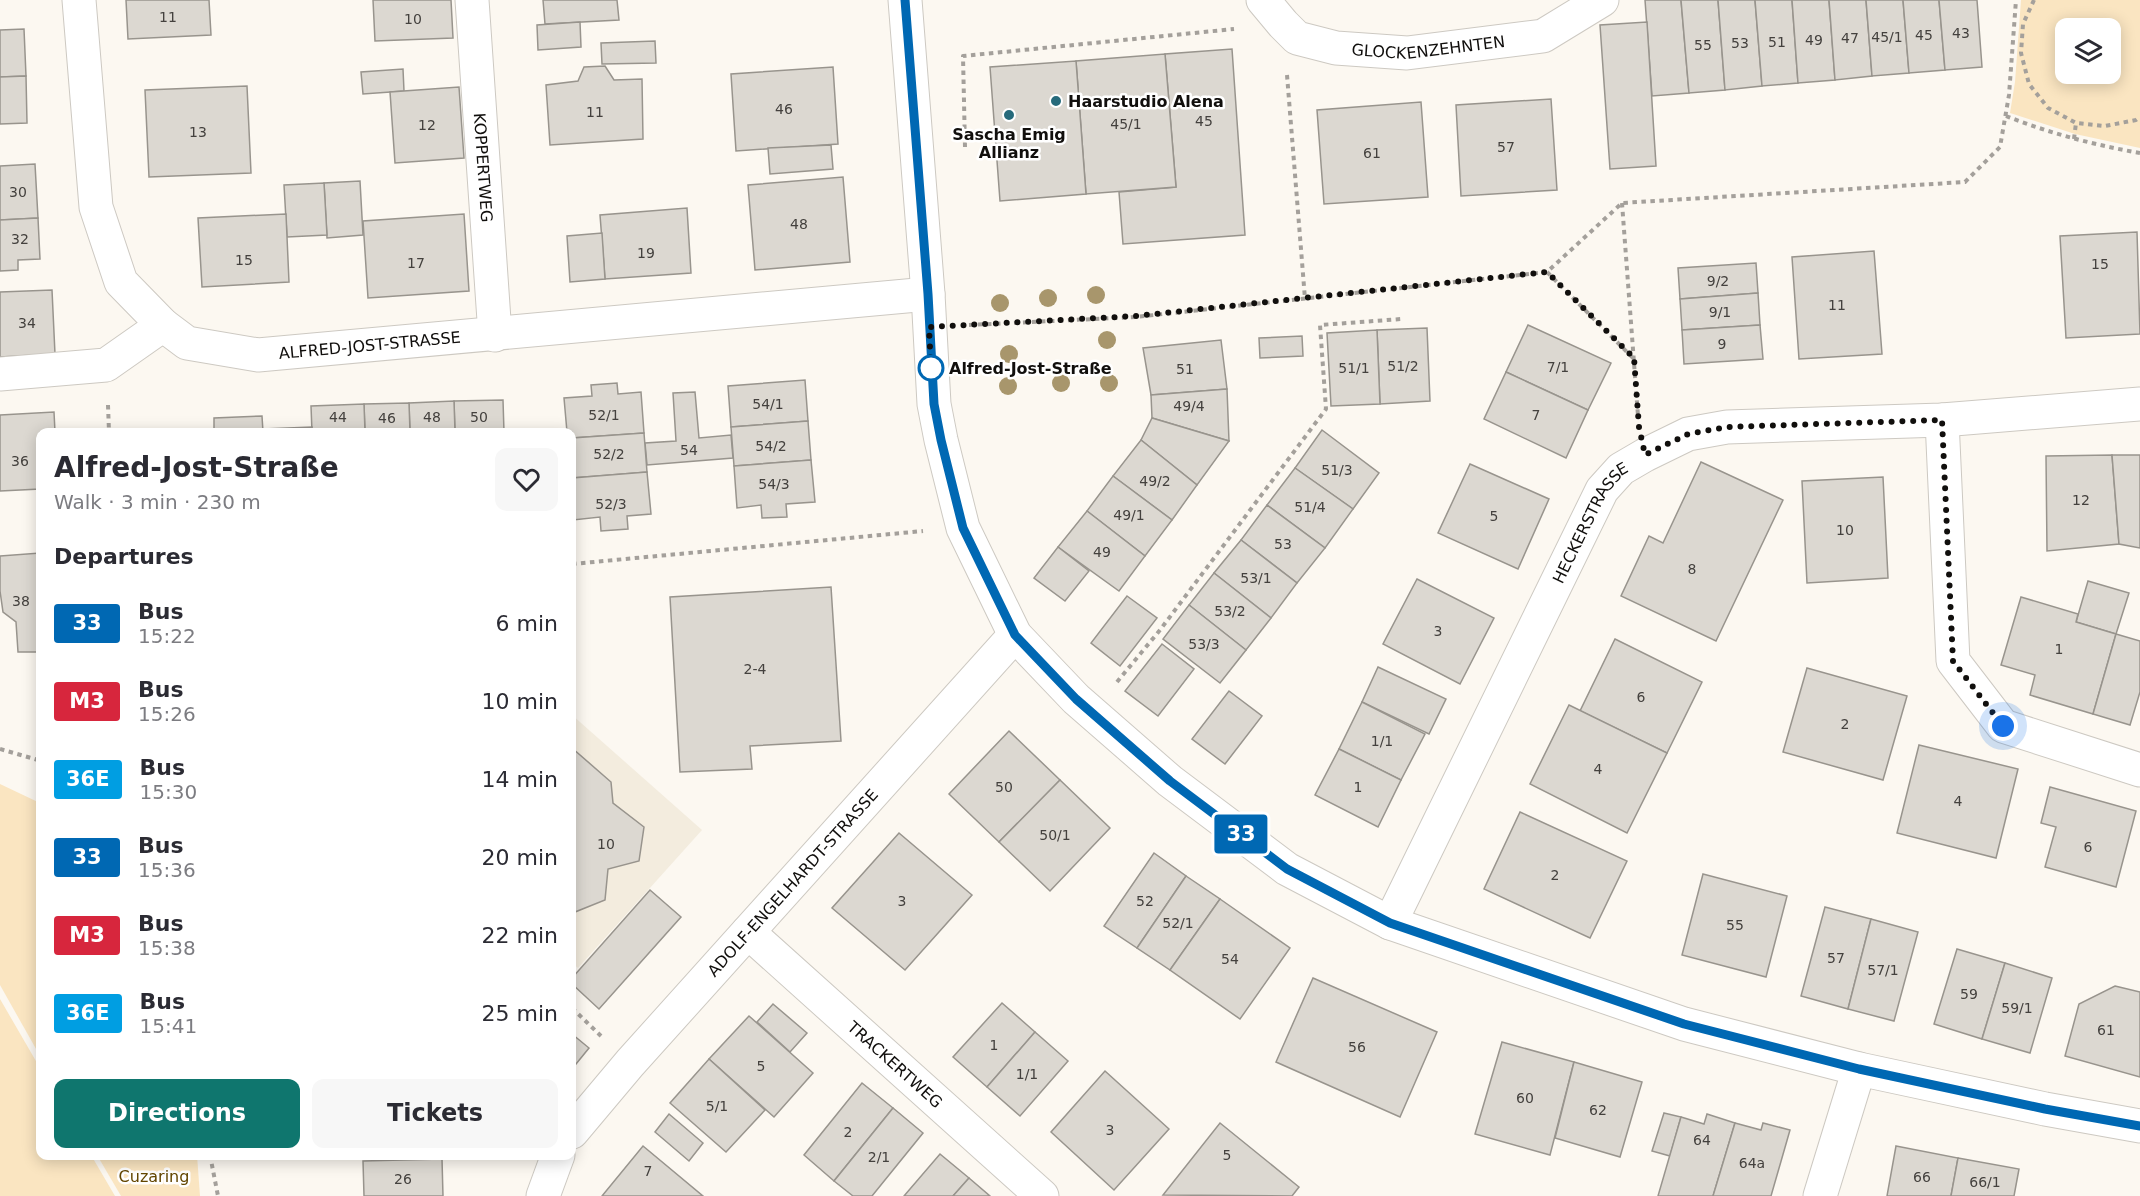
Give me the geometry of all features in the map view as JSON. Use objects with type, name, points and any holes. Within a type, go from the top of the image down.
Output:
[{"type":"street","name":"ALFRED-JOST-STRASSE","points":[[79,0],[96,207],[122,282],[163,325],[188,343],[258,355],[928,294]]},
{"type":"street","name":"KOPPERTWEG","points":[[472,0],[495,335]]},
{"type":"street","points":[[905,0],[928,294],[934,404],[963,528],[1015,635],[1076,699],[1170,781],[1287,869],[1390,923],[1684,1024],[1859,1069],[2045,1109],[2140,1126]]},
{"type":"street","name":"GLOCKENZEHNTEN","points":[[1273,12],[1297,38],[1336,48],[1407,52],[1543,36],[1602,0]]},
{"type":"street","points":[[0,374],[106,365],[163,325]]},
{"type":"street","name":"HECKERSTRASSE","points":[[1390,923],[1602,490],[1621,469],[1688,434],[1727,427],[1942,420],[2140,404]]},
{"type":"street","points":[[1942,420],[1953,661],[2003,726],[2140,770]]},
{"type":"street","name":"ADOLF-ENGELHARDT-STRASSE","points":[[576,1127],[638,1054],[1015,635]]},
{"type":"street","name":"TRACKERTWEG","points":[[748,932],[1042,1196]]},
{"type":"street","points":[[1820,1196],[1859,1069]]},
{"type":"street","points":[[543,1196],[556,1160]]},
{"type":"path","points":[[929,327],[1136,316],[1547,272],[1622,204],[1965,182],[2000,147],[2006,117],[2013,53],[2016,0]]},
{"type":"path","points":[[2034,0],[2023,24],[2021,53],[2029,84],[2048,108],[2076,123],[2105,126],[2136,120],[2140,117]]},
{"type":"path","points":[[965,147],[963,56],[1273,12],[1305,299]]},
{"type":"path","points":[[2013,53],[2021,53]]},
{"type":"path","points":[[2006,117],[2074,139],[2140,153]]},
{"type":"path","points":[[2074,139],[2076,123]]},
{"type":"path","points":[[1622,204],[1639,427],[1645,455]]},
{"type":"path","points":[[1547,272],[1634,358]]},
{"type":"path","points":[[1092,713],[1161,630],[1326,410],[1320,325],[1401,320]]},
{"type":"path","points":[[576,564],[963,528]]},
{"type":"path","points":[[0,749],[36,759]]},
{"type":"path","points":[[211,1160],[218,1196]]},
{"type":"shaded area","points":[[576,719],[702,830],[578,968],[576,966]]},
{"type":"green space","points":[[2021,0],[2140,0],[2140,148],[2075,134],[2010,113],[2015,82]]},
{"type":"green space","points":[[0,784],[36,801],[36,1049],[0,985]]},
{"type":"green space","points":[[0,999],[36,1061],[36,1160],[94,1160],[115,1196],[0,1196]]},
{"type":"green space","name":"Cuzaring","points":[[100,1160],[197,1160],[200,1196],[121,1196]]},
{"type":"building","points":[[126,0],[209,0],[211,35],[128,39]]},
{"type":"building","points":[[373,0],[451,0],[453,38],[375,41]]},
{"type":"building","points":[[543,0],[617,0],[619,20],[545,24]]},
{"type":"building","points":[[1645,0],[1681,0],[1689,93],[1652,96]]},
{"type":"building","points":[[1681,0],[1718,0],[1725,90],[1689,93]]},
{"type":"building","points":[[1718,0],[1755,0],[1762,86],[1725,90]]},
{"type":"building","points":[[1755,0],[1792,0],[1798,83],[1762,86]]},
{"type":"building","points":[[1792,0],[1829,0],[1835,80],[1798,83]]},
{"type":"building","points":[[1829,0],[1866,0],[1872,76],[1835,80]]},
{"type":"building","points":[[1866,0],[1903,0],[1909,73],[1872,76]]},
{"type":"building","points":[[1903,0],[1939,0],[1945,70],[1909,73]]},
{"type":"building","points":[[1939,0],[1977,0],[1982,67],[1945,70]]},
{"type":"building","points":[[580,22],[581,47],[538,50],[537,25]]},
{"type":"building","points":[[1647,22],[1656,166],[1610,169],[1600,25]]},
{"type":"building","points":[[24,29],[26,76],[0,77],[0,30]]},
{"type":"building","points":[[655,41],[656,63],[602,64],[601,43]]},
{"type":"building","points":[[1232,49],[1245,235],[1123,244],[1119,192],[1176,187],[1165,54]]},
{"type":"building","points":[[1165,54],[1176,187],[1086,194],[1076,61]]},
{"type":"building","points":[[1076,61],[1086,194],[1000,201],[990,67]]},
{"type":"building","points":[[605,66],[614,80],[642,79],[643,139],[550,145],[546,85],[578,81],[584,67]]},
{"type":"building","points":[[833,67],[838,144],[736,151],[731,74]]},
{"type":"building","points":[[403,69],[404,91],[363,94],[361,72]]},
{"type":"building","points":[[26,76],[27,123],[0,124],[0,77]]},
{"type":"building","points":[[247,86],[251,173],[149,177],[145,90]]},
{"type":"building","points":[[459,87],[464,158],[395,163],[390,92]]},
{"type":"building","points":[[1551,99],[1557,190],[1461,196],[1456,105]]},
{"type":"building","points":[[1421,102],[1428,197],[1324,204],[1317,110]]},
{"type":"building","points":[[831,145],[833,169],[770,174],[768,148]]},
{"type":"building","points":[[35,164],[38,218],[0,220],[0,166]]},
{"type":"building","points":[[843,177],[850,262],[755,270],[748,185]]},
{"type":"building","points":[[360,181],[363,235],[327,238],[324,183]]},
{"type":"building","points":[[324,183],[327,235],[287,237],[284,185]]},
{"type":"building","points":[[687,208],[691,273],[605,279],[600,215]]},
{"type":"building","points":[[286,214],[289,282],[202,287],[198,218]]},
{"type":"building","points":[[464,214],[469,291],[368,298],[363,221]]},
{"type":"building","points":[[38,218],[40,259],[18,260],[18,270],[0,271],[0,220]]},
{"type":"building","points":[[2137,232],[2140,334],[2066,338],[2060,236]]},
{"type":"building","points":[[602,233],[605,279],[570,282],[567,236]]},
{"type":"building","points":[[1874,251],[1882,354],[1799,359],[1792,257]]},
{"type":"building","points":[[1756,263],[1758,293],[1680,299],[1678,268]]},
{"type":"building","points":[[52,290],[55,354],[0,357],[0,292]]},
{"type":"building","points":[[1758,293],[1760,325],[1682,330],[1680,299]]},
{"type":"building","points":[[1528,325],[1611,363],[1588,410],[1506,372]]},
{"type":"building","points":[[1760,325],[1763,359],[1684,364],[1682,330]]},
{"type":"building","points":[[1427,328],[1430,401],[1380,404],[1377,330]]},
{"type":"building","points":[[1377,330],[1380,404],[1331,406],[1327,333]]},
{"type":"building","points":[[1302,336],[1303,356],[1260,358],[1259,338]]},
{"type":"building","points":[[1221,340],[1227,389],[1151,395],[1143,348]]},
{"type":"building","points":[[1506,372],[1588,410],[1566,458],[1484,419]]},
{"type":"building","points":[[805,380],[808,421],[731,427],[728,386]]},
{"type":"building","points":[[617,383],[618,394],[641,392],[644,433],[576,438],[576,428],[567,428],[564,398],[592,396],[591,385]]},
{"type":"building","points":[[1227,389],[1229,441],[1152,418],[1151,395]]},
{"type":"building","points":[[695,392],[699,438],[731,435],[733,458],[647,465],[645,443],[676,441],[673,393]]},
{"type":"building","points":[[503,400],[504,428],[455,428],[454,401]]},
{"type":"building","points":[[454,401],[455,428],[410,428],[409,403]]},
{"type":"building","points":[[409,403],[410,428],[365,428],[364,404]]},
{"type":"building","points":[[364,404],[365,428],[312,428],[311,406]]},
{"type":"building","points":[[54,412],[55,428],[36,428],[36,489],[0,491],[0,415]]},
{"type":"building","points":[[262,416],[263,428],[214,428],[214,418]]},
{"type":"building","points":[[1152,418],[1229,441],[1197,485],[1141,440]]},
{"type":"building","points":[[808,421],[811,460],[734,466],[731,427]]},
{"type":"building","points":[[1322,430],[1379,473],[1353,509],[1295,468]]},
{"type":"building","points":[[644,433],[647,472],[576,478],[576,438]]},
{"type":"building","points":[[1141,440],[1197,485],[1172,520],[1113,476]]},
{"type":"building","points":[[2112,455],[2119,544],[2047,551],[2046,456]]},
{"type":"building","points":[[2112,455],[2140,455],[2140,548],[2119,544]]},
{"type":"building","points":[[811,460],[815,502],[786,504],[787,517],[762,518],[761,505],[737,508],[734,466]]},
{"type":"building","points":[[1701,462],[1783,500],[1716,641],[1621,596],[1649,536],[1663,543]]},
{"type":"building","points":[[1470,464],[1549,499],[1518,569],[1438,533]]},
{"type":"building","points":[[1295,468],[1353,509],[1325,548],[1267,505]]},
{"type":"building","points":[[647,472],[651,514],[627,516],[628,529],[601,531],[600,517],[576,520],[576,478]]},
{"type":"building","points":[[1113,476],[1172,520],[1145,556],[1087,511]]},
{"type":"building","points":[[1883,477],[1888,578],[1807,583],[1802,481]]},
{"type":"building","points":[[1267,505],[1325,548],[1297,583],[1241,540]]},
{"type":"building","points":[[1087,511],[1145,556],[1119,591],[1058,547]]},
{"type":"building","points":[[1241,540],[1297,583],[1271,618],[1214,573]]},
{"type":"building","points":[[1058,547],[1089,571],[1065,601],[1034,578]]},
{"type":"building","points":[[36,553],[36,652],[18,652],[16,622],[3,612],[0,591],[0,556]]},
{"type":"building","points":[[1214,573],[1271,618],[1246,650],[1189,605]]},
{"type":"building","points":[[1417,579],[1494,618],[1460,684],[1383,644]]},
{"type":"building","points":[[2088,581],[2129,593],[2116,634],[2076,622]]},
{"type":"building","points":[[831,587],[841,741],[750,746],[752,769],[680,772],[670,597]]},
{"type":"building","points":[[1127,596],[1157,618],[1120,666],[1091,643]]},
{"type":"building","points":[[2021,597],[2078,614],[2076,622],[2116,634],[2093,714],[2030,695],[2035,675],[2001,665]]},
{"type":"building","points":[[1189,605],[1246,650],[1220,683],[1163,639]]},
{"type":"building","points":[[2116,634],[2140,641],[2140,692],[2130,725],[2093,714]]},
{"type":"building","points":[[1615,639],[1702,682],[1667,753],[1580,711]]},
{"type":"building","points":[[1162,644],[1194,669],[1158,716],[1125,691]]},
{"type":"building","points":[[1378,667],[1446,699],[1429,734],[1362,702]]},
{"type":"building","points":[[1807,668],[1907,696],[1883,780],[1783,752]]},
{"type":"building","points":[[1229,691],[1262,716],[1225,764],[1192,739]]},
{"type":"building","points":[[1362,702],[1425,734],[1401,780],[1339,749]]},
{"type":"building","points":[[1569,705],[1667,753],[1627,833],[1530,784]]},
{"type":"building","points":[[1009,731],[1060,780],[999,842],[949,794]]},
{"type":"building","points":[[1919,745],[2018,769],[1996,858],[1897,833]]},
{"type":"building","points":[[1339,749],[1401,780],[1378,827],[1315,795]]},
{"type":"building","points":[[576,751],[611,782],[613,803],[644,827],[639,861],[608,869],[605,900],[576,912]]},
{"type":"building","points":[[1060,780],[1110,828],[1050,891],[999,842]]},
{"type":"building","points":[[2050,787],[2136,811],[2116,887],[2045,867],[2056,827],[2041,823]]},
{"type":"building","points":[[1520,812],[1627,861],[1590,938],[1484,889]]},
{"type":"building","points":[[899,833],[972,895],[905,970],[832,908]]},
{"type":"building","points":[[1154,853],[1186,876],[1137,948],[1104,926]]},
{"type":"building","points":[[1703,874],[1787,896],[1766,977],[1682,955]]},
{"type":"building","points":[[1186,876],[1220,899],[1170,970],[1137,948]]},
{"type":"building","points":[[650,890],[681,917],[599,1009],[576,988],[576,973]]},
{"type":"building","points":[[1220,899],[1290,948],[1240,1019],[1170,970]]},
{"type":"building","points":[[1825,907],[1871,919],[1848,1009],[1801,996]]},
{"type":"building","points":[[1871,919],[1918,932],[1894,1021],[1848,1009]]},
{"type":"building","points":[[1957,949],[2005,963],[1982,1039],[1934,1024]]},
{"type":"building","points":[[2005,963],[2052,978],[2030,1053],[1982,1039]]},
{"type":"building","points":[[1313,978],[1437,1032],[1400,1117],[1276,1062]]},
{"type":"building","points":[[2115,986],[2140,992],[2140,1077],[2065,1056],[2079,1004]]},
{"type":"building","points":[[1002,1003],[1035,1032],[987,1087],[953,1057]]},
{"type":"building","points":[[773,1004],[807,1033],[790,1052],[757,1022]]},
{"type":"building","points":[[749,1016],[813,1073],[774,1117],[709,1059]]},
{"type":"building","points":[[1035,1032],[1068,1061],[1020,1116],[987,1087]]},
{"type":"building","points":[[576,1037],[589,1048],[576,1064]]},
{"type":"building","points":[[1502,1042],[1574,1062],[1550,1155],[1475,1134]]},
{"type":"building","points":[[709,1059],[765,1110],[726,1152],[670,1103]]},
{"type":"building","points":[[1574,1062],[1642,1082],[1620,1157],[1555,1138]]},
{"type":"building","points":[[1105,1071],[1169,1129],[1114,1190],[1051,1132]]},
{"type":"building","points":[[862,1083],[893,1108],[834,1181],[804,1155]]},
{"type":"building","points":[[893,1108],[923,1133],[872,1196],[853,1196],[834,1181]]},
{"type":"building","points":[[1664,1113],[1681,1117],[1670,1156],[1652,1151]]},
{"type":"building","points":[[669,1114],[703,1143],[689,1161],[655,1132]]},
{"type":"building","points":[[1707,1114],[1735,1123],[1713,1196],[1658,1196],[1681,1117],[1704,1124]]},
{"type":"building","points":[[1220,1123],[1299,1187],[1292,1196],[1163,1195]]},
{"type":"building","points":[[1735,1123],[1761,1130],[1763,1123],[1790,1130],[1771,1196],[1713,1196]]},
{"type":"building","points":[[643,1146],[703,1196],[602,1196]]},
{"type":"building","points":[[1896,1146],[1958,1158],[1951,1196],[1887,1196]]},
{"type":"building","points":[[940,1154],[969,1178],[953,1196],[904,1196]]},
{"type":"building","points":[[1958,1158],[2019,1169],[2014,1196],[1951,1196]]},
{"type":"building","points":[[442,1160],[443,1196],[364,1196],[363,1161]]},
{"type":"building","points":[[969,1178],[990,1196],[953,1196]]},
{"type":"bus line","name":"33","points":[[905,0],[928,294],[934,404],[941,440],[963,528],[1015,635],[1076,699],[1170,781],[1287,869],[1390,923],[1684,1024],[1859,1069],[2045,1109],[2140,1126]]},
{"type":"place","name":"Haarstudio Alena","points":[[1056,101]]},
{"type":"place","name":"Sascha Emig Allianz","points":[[1009,115]]},
{"type":"place","name":"Alfred-Jost-Straße","points":[[931,368]]},
{"type":"route","points":[[931,368],[929,327],[1136,316],[1547,272],[1634,358],[1639,427],[1645,455],[1688,434],[1727,427],[1942,420],[1953,661],[2003,726]]}]
